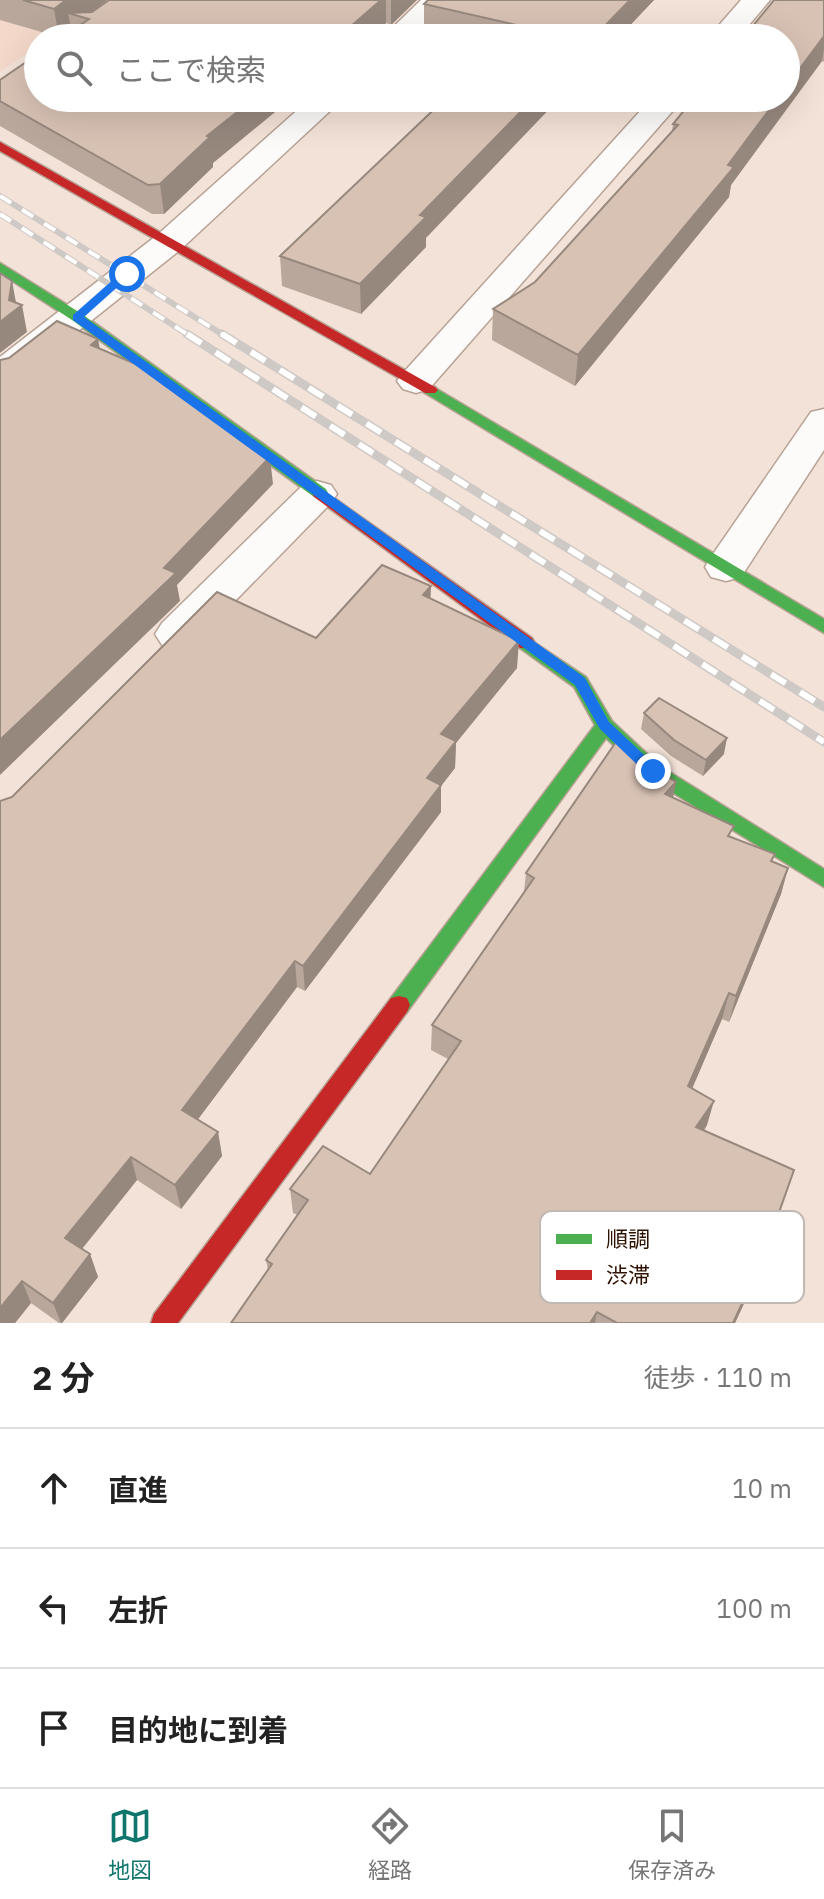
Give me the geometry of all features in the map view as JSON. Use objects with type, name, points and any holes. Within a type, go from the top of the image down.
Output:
[{"type":"street","points":[[411,24],[438,0]]},
{"type":"street","points":[[735,24],[756,0]]},
{"type":"street","points":[[0,375],[168,243],[313,112]]},
{"type":"street","points":[[416,381],[656,112]]},
{"type":"street","points":[[0,146],[416,381],[824,627]]},
{"type":"street","points":[[0,267],[77,317],[580,682],[605,726],[653,771],[824,879]]},
{"type":"street","points":[[726,567],[824,421]]},
{"type":"street","points":[[147,663],[317,494]]},
{"type":"street","points":[[163,1323],[605,726]]},
{"type":"shaded area","points":[[0,0],[100,0],[67,24],[24,24],[24,55],[0,72]]},
{"type":"building","points":[[23,0],[66,0],[54,9]]},
{"type":"building","points":[[109,0],[381,0],[353,24],[82,24],[89,19],[68,13],[92,12]]},
{"type":"building","points":[[428,0],[630,0],[607,24],[512,24],[424,4]]},
{"type":"building","points":[[774,0],[824,0],[824,36],[800,68],[800,24],[754,24]]},
{"type":"building","points":[[24,64],[24,112],[237,112],[207,136],[210,137],[160,184],[148,185],[0,101],[0,80]]},
{"type":"building","points":[[431,112],[520,112],[420,215],[426,217],[360,284],[280,256]]},
{"type":"building","points":[[683,112],[768,112],[728,165],[734,167],[578,355],[493,309],[535,282],[678,125],[673,124]]},
{"type":"building","points":[[0,273],[12,281],[9,300],[22,305],[0,322]]},
{"type":"building","points":[[57,321],[98,339],[91,345],[145,368],[270,457],[164,568],[176,573],[0,740],[0,360],[9,358]]},
{"type":"building","points":[[382,565],[431,586],[423,595],[519,641],[441,734],[456,741],[427,778],[441,785],[303,966],[295,961],[182,1110],[218,1132],[175,1185],[131,1157],[65,1238],[90,1254],[53,1303],[22,1281],[0,1308],[0,801],[12,797],[217,592],[316,638]]},
{"type":"building","points":[[659,698],[727,738],[706,760],[674,740],[644,713]]},
{"type":"building","points":[[618,739],[640,759],[676,782],[665,794],[734,826],[728,836],[775,854],[771,861],[788,868],[736,996],[729,993],[688,1086],[714,1101],[696,1127],[794,1170],[779,1211],[540,1211],[540,1303],[742,1303],[733,1323],[617,1323],[597,1312],[590,1323],[231,1323],[272,1264],[266,1260],[308,1200],[290,1189],[323,1146],[370,1174],[461,1041],[432,1025],[534,878],[526,873]]},
{"type":"railway","points":[[0,196],[225,336]]},
{"type":"railway","points":[[0,214],[190,336]]},
{"type":"railway","points":[[187,334],[824,742]]},
{"type":"railway","points":[[222,334],[824,707]]},
{"type":"traffic: fast","points":[[0,267],[77,317],[320,493]]},
{"type":"traffic: fast","points":[[430,390],[824,627]]},
{"type":"traffic: fast","points":[[526,643],[580,682],[605,726],[653,771],[824,879]]},
{"type":"traffic: fast","points":[[399,1005],[605,726]]},
{"type":"traffic: jam","points":[[0,146],[430,390]]},
{"type":"traffic: jam","points":[[320,493],[526,643]]},
{"type":"traffic: jam","points":[[163,1323],[399,1005]]},
{"type":"route","points":[[127,274],[77,317],[580,682],[605,726],[653,771]]}]
